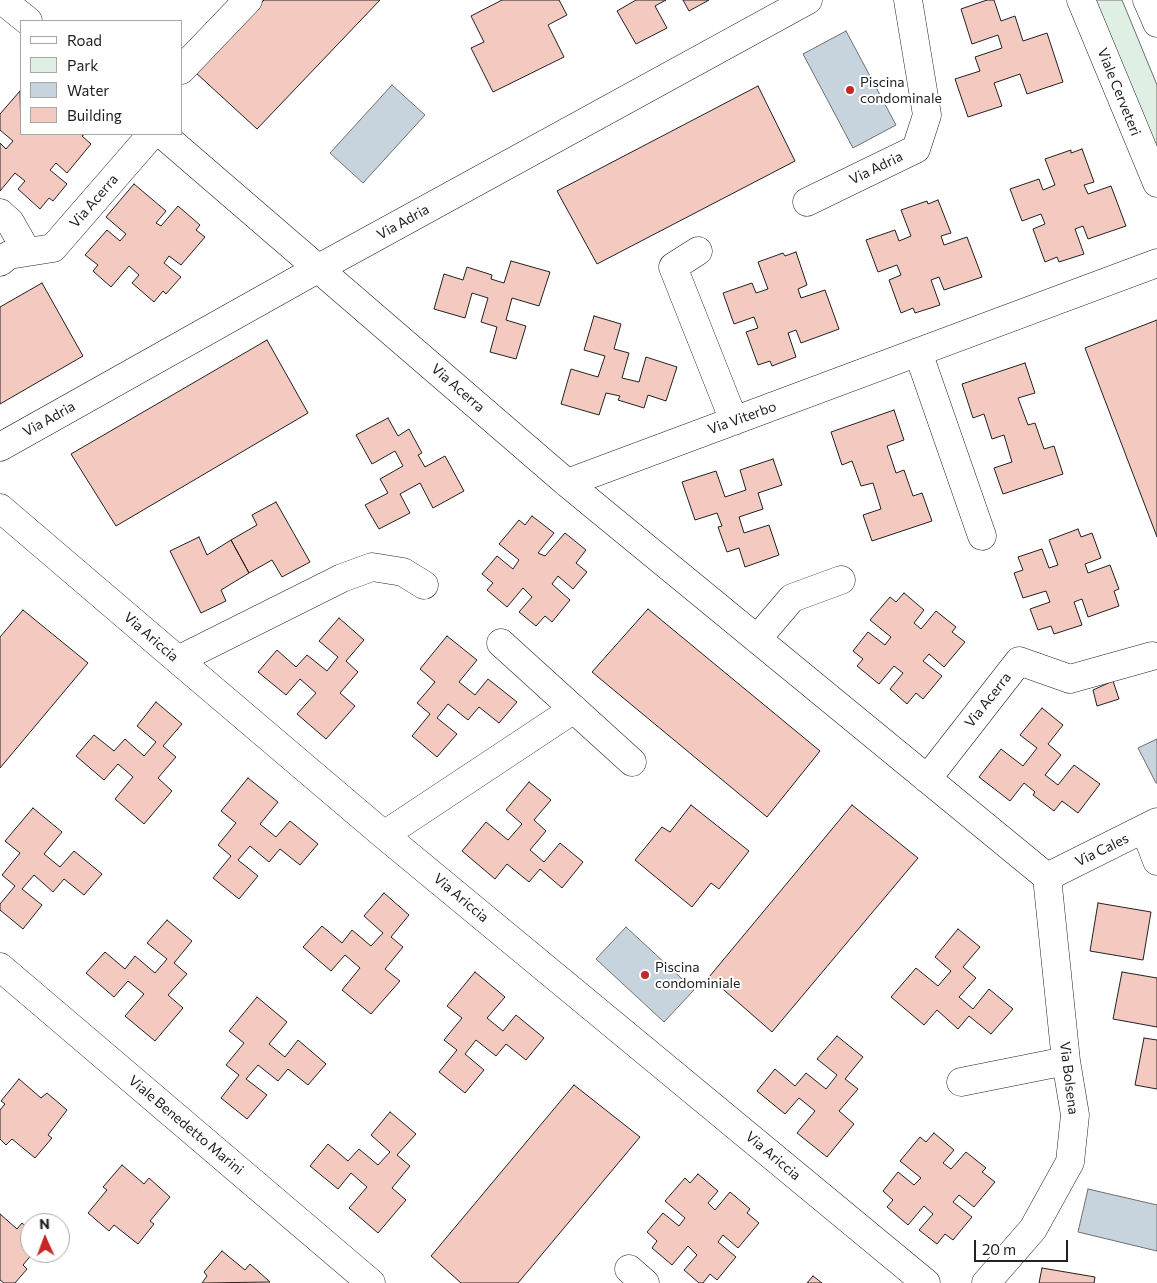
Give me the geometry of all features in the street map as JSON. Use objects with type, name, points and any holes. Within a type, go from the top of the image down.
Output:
[{"type":"street","points":[[2,0],[27,20]]},
{"type":"street","points":[[182,69],[248,0]]},
{"type":"street","name":"Via Adria","points":[[0,447],[319,268],[808,0]]},
{"type":"street","name":"Via Adria","points":[[807,202],[916,149],[927,115],[908,0]]},
{"type":"street","name":"Viale Cerveteri","points":[[1082,0],[1157,183]]},
{"type":"street","points":[[1147,0],[1157,23]]},
{"type":"street","name":"Via Acerra","points":[[0,262],[9,255],[53,248],[151,135]]},
{"type":"street","name":"Via Acerra","points":[[163,135],[567,483],[1047,877]]},
{"type":"street","points":[[0,213],[10,222],[27,252]]},
{"type":"street","points":[[698,251],[673,267],[734,421]]},
{"type":"street","name":"Via Viterbo","points":[[567,483],[1157,263]]},
{"type":"street","points":[[918,352],[982,536]]},
{"type":"street","name":"Via Ariccia","points":[[0,508],[384,834],[926,1283]]},
{"type":"street","points":[[178,660],[342,578],[372,567],[403,572],[424,585]]},
{"type":"street","points":[[757,639],[792,598],[841,580]]},
{"type":"street","points":[[500,643],[632,762]]},
{"type":"street","name":"Via Acerra","points":[[927,779],[1019,661],[1070,679],[1152,656]]},
{"type":"street","points":[[384,834],[574,709]]},
{"type":"street","points":[[1151,826],[1157,861]]},
{"type":"street","name":"Via Cales","points":[[1047,877],[1151,826]]},
{"type":"street","name":"Via Bolsena","points":[[986,1283],[1033,1229],[1070,1162],[1075,1115],[1066,1061],[1047,877]]},
{"type":"street","name":"Viale Benedetto Marini","points":[[0,967],[371,1283]]},
{"type":"street","points":[[961,1082],[1066,1061]]},
{"type":"green space","points":[[1094,0],[1122,0],[1157,85],[1157,158]]},
{"type":"water","name":"Piscina condominale","points":[[846,31],[896,125],[853,148],[803,54]]},
{"type":"water","points":[[392,85],[425,115],[363,183],[330,153]]},
{"type":"water","points":[[1157,739],[1157,783],[1156,783],[1138,748]]},
{"type":"water","name":"Piscina condominiale","points":[[626,927],[694,990],[664,1022],[596,959]]},
{"type":"water","points":[[1088,1189],[1157,1205],[1157,1251],[1078,1232]]},
{"type":"building","points":[[264,0],[380,0],[257,129],[195,72]]},
{"type":"building","points":[[502,0],[559,0],[567,15],[548,25],[564,57],[493,92],[471,48],[484,42],[471,16]]},
{"type":"building","points":[[636,0],[666,0],[655,6],[667,28],[636,44],[617,11]]},
{"type":"building","points":[[683,0],[709,0],[689,11]]},
{"type":"building","points":[[987,0],[994,0],[1001,21],[1015,16],[1023,41],[1047,33],[1063,82],[1027,94],[1020,74],[994,83],[1002,106],[968,117],[955,79],[980,71],[975,57],[1002,48],[998,35],[972,44],[961,9]]},
{"type":"building","points":[[758,86],[795,161],[597,264],[557,191]]},
{"type":"building","points":[[20,91],[20,135],[84,135],[82,136],[91,144],[67,173],[56,163],[50,170],[67,184],[53,201],[49,198],[40,209],[18,189],[25,181],[15,173],[0,191],[0,143],[6,149],[13,141],[0,130],[0,114]]},
{"type":"building","points":[[1082,149],[1094,182],[1084,185],[1088,194],[1111,186],[1126,226],[1088,239],[1083,226],[1075,229],[1084,254],[1059,262],[1057,257],[1045,262],[1033,229],[1045,224],[1041,214],[1022,221],[1010,189],[1039,179],[1043,190],[1055,185],[1045,159],[1071,150],[1071,153]]},
{"type":"building","points":[[134,184],[166,211],[156,223],[161,226],[178,206],[200,225],[196,230],[205,237],[181,265],[169,256],[164,263],[181,277],[166,294],[163,291],[154,302],[132,283],[139,275],[129,266],[111,287],[93,271],[98,265],[85,255],[107,230],[120,241],[126,234],[106,217]]},
{"type":"building","points":[[938,200],[951,233],[941,236],[944,245],[967,237],[982,277],[944,290],[939,277],[931,280],[940,305],[915,313],[913,308],[901,313],[889,280],[901,275],[897,265],[878,272],[866,240],[895,230],[899,241],[911,236],[901,210],[927,201],[928,204]]},
{"type":"building","points":[[796,252],[807,285],[798,289],[801,298],[825,290],[839,329],[801,343],[796,330],[788,333],[796,357],[772,366],[770,361],[758,365],[746,332],[758,328],[754,317],[734,324],[723,293],[752,283],[756,293],[768,289],[758,262],[783,253],[785,256]]},
{"type":"building","points":[[511,261],[550,272],[539,306],[512,298],[506,320],[526,326],[516,359],[490,352],[497,327],[481,322],[488,298],[472,293],[465,318],[434,309],[444,274],[463,280],[467,267],[492,275],[491,279],[504,283]]},
{"type":"building","points":[[42,283],[83,356],[0,404],[0,307]]},
{"type":"building","points":[[594,316],[621,324],[614,349],[629,353],[622,378],[639,382],[646,357],[677,367],[666,401],[648,395],[644,408],[618,400],[620,396],[606,393],[599,415],[561,404],[571,369],[598,377],[605,356],[584,350]]},
{"type":"building","points":[[1157,320],[1157,537],[1085,348]]},
{"type":"building","points":[[267,340],[308,413],[116,526],[71,454]]},
{"type":"building","points":[[1025,363],[1035,393],[1018,398],[1028,425],[1035,423],[1044,449],[1054,446],[1063,474],[1003,494],[994,468],[1012,462],[1004,435],[992,439],[984,414],[973,418],[962,384]]},
{"type":"building","points":[[894,410],[904,440],[887,446],[896,473],[904,470],[913,496],[922,493],[932,521],[872,541],[863,515],[881,509],[873,483],[861,486],[852,461],[842,465],[831,432]]},
{"type":"building","points":[[388,418],[398,436],[409,429],[422,453],[418,455],[425,467],[445,456],[464,491],[433,508],[420,483],[400,494],[410,513],[379,529],[365,505],[388,493],[380,479],[403,466],[395,451],[372,464],[356,435]]},
{"type":"building","points":[[773,459],[782,485],[758,493],[763,509],[739,517],[744,533],[769,525],[779,555],[745,567],[739,548],[727,552],[718,527],[722,526],[717,513],[695,520],[682,482],[716,471],[725,497],[746,490],[740,470]]},
{"type":"building","points":[[276,502],[310,562],[282,577],[272,560],[249,573],[231,540],[257,525],[252,515]]},
{"type":"building","points":[[532,516],[554,533],[538,553],[545,556],[565,533],[586,550],[576,563],[587,572],[573,589],[558,576],[552,584],[570,600],[552,622],[545,616],[536,626],[519,612],[532,597],[523,588],[507,607],[487,590],[493,583],[482,574],[497,556],[513,569],[519,560],[499,544],[519,520],[525,525]]},
{"type":"building","points":[[1078,529],[1081,537],[1092,533],[1101,558],[1085,564],[1088,573],[1110,565],[1119,589],[1114,591],[1119,606],[1088,617],[1082,599],[1074,602],[1082,625],[1054,634],[1051,626],[1038,630],[1030,609],[1050,602],[1046,591],[1023,598],[1014,573],[1023,570],[1018,557],[1042,549],[1049,568],[1058,565],[1049,540]]},
{"type":"building","points":[[199,537],[207,555],[231,540],[249,573],[221,590],[226,601],[201,613],[170,551]]},
{"type":"building","points":[[904,593],[924,610],[914,623],[921,629],[936,611],[956,627],[952,632],[965,642],[944,667],[929,654],[923,661],[942,676],[923,699],[916,693],[907,704],[890,689],[903,673],[894,666],[879,684],[857,666],[863,659],[853,651],[868,632],[885,645],[891,637],[870,620],[890,597],[896,602]]},
{"type":"building","points":[[648,609],[820,751],[767,817],[592,672]]},
{"type":"building","points":[[23,610],[88,663],[0,768],[0,637]]},
{"type":"building","points":[[339,618],[364,640],[346,661],[358,672],[340,693],[355,706],[326,739],[297,714],[316,693],[300,679],[286,695],[258,672],[277,650],[296,667],[307,655],[327,671],[338,657],[319,641]]},
{"type":"building","points":[[447,636],[477,660],[459,682],[475,695],[488,679],[517,702],[499,723],[479,707],[468,720],[448,704],[437,718],[457,734],[437,757],[412,736],[430,714],[417,703],[435,682],[420,669]]},
{"type":"building","points":[[1113,681],[1119,699],[1097,706],[1093,690]]},
{"type":"building","points":[[156,702],[182,724],[163,746],[176,757],[158,778],[172,791],[144,824],[115,799],[133,777],[118,764],[104,780],[76,756],[94,735],[114,751],[125,739],[144,756],[156,742],[137,726]]},
{"type":"building","points":[[1042,708],[1063,725],[1048,744],[1061,755],[1045,775],[1058,785],[1074,765],[1100,784],[1078,813],[1062,801],[1054,811],[1033,795],[1035,792],[1024,783],[1010,801],[979,777],[1001,749],[1023,766],[1037,748],[1020,735]]},
{"type":"building","points":[[248,778],[278,802],[260,824],[276,837],[290,821],[318,844],[300,865],[280,849],[269,862],[250,846],[238,860],[258,876],[239,899],[213,878],[231,856],[218,845],[236,823],[221,811]]},
{"type":"building","points":[[529,782],[551,800],[534,820],[546,831],[530,850],[544,862],[560,843],[583,862],[562,888],[540,869],[529,882],[507,864],[495,879],[462,851],[486,822],[508,840],[522,824],[506,810]]},
{"type":"building","points":[[691,805],[749,851],[719,889],[711,883],[692,907],[635,860],[662,827],[670,832]]},
{"type":"building","points":[[852,805],[918,858],[772,1032],[709,977]]},
{"type":"building","points":[[33,808],[62,832],[44,854],[60,867],[74,851],[102,874],[84,895],[64,879],[53,892],[34,875],[22,889],[42,905],[23,929],[0,910],[0,904],[15,886],[2,875],[20,853],[5,841]]},
{"type":"building","points":[[384,893],[409,915],[391,937],[403,947],[385,969],[400,981],[371,1014],[342,990],[360,968],[345,955],[331,971],[303,947],[322,926],[342,943],[352,930],[371,946],[383,933],[364,916]]},
{"type":"building","points":[[1098,903],[1151,912],[1143,960],[1090,951]]},
{"type":"building","points":[[167,920],[192,941],[174,963],[187,974],[168,995],[183,1008],[155,1041],[125,1016],[144,994],[128,981],[114,997],[86,973],[105,952],[125,969],[135,956],[155,973],[167,959],[147,943]]},
{"type":"building","points":[[958,929],[980,947],[963,967],[976,978],[959,997],[973,1009],[989,989],[1013,1009],[991,1034],[969,1016],[958,1029],[937,1010],[924,1025],[891,997],[916,968],[938,986],[951,971],[935,957]]},
{"type":"building","points":[[475,972],[505,997],[487,1018],[503,1031],[516,1015],[544,1038],[526,1060],[506,1044],[496,1056],[476,1040],[465,1054],[484,1070],[465,1093],[439,1072],[457,1050],[444,1040],[462,1018],[447,1006]]},
{"type":"building","points":[[1122,972],[1157,978],[1157,1027],[1113,1019]]},
{"type":"building","points":[[257,997],[287,1022],[269,1044],[285,1057],[298,1040],[326,1064],[308,1085],[288,1069],[278,1081],[258,1065],[246,1079],[267,1095],[247,1119],[221,1098],[239,1075],[226,1065],[244,1043],[229,1031]]},
{"type":"building","points":[[837,1036],[863,1057],[845,1079],[858,1089],[839,1111],[854,1124],[827,1157],[797,1133],[815,1111],[799,1098],[785,1114],[757,1091],[775,1069],[795,1086],[806,1073],[826,1089],[837,1075],[817,1059]]},
{"type":"building","points":[[1144,1038],[1157,1040],[1157,1089],[1135,1085]]},
{"type":"building","points":[[19,1079],[41,1098],[47,1093],[67,1110],[48,1135],[52,1138],[35,1158],[12,1139],[6,1145],[0,1139],[0,1110],[5,1104],[1,1101]]},
{"type":"building","points":[[574,1085],[640,1137],[518,1283],[461,1283],[431,1256]]},
{"type":"building","points":[[390,1112],[416,1134],[397,1155],[410,1166],[392,1188],[406,1200],[378,1233],[349,1208],[367,1187],[351,1173],[338,1189],[310,1166],[328,1144],[348,1161],[359,1149],[378,1165],[390,1152],[371,1135]]},
{"type":"building","points":[[934,1133],[954,1150],[943,1163],[951,1169],[966,1152],[986,1168],[982,1172],[995,1182],[974,1207],[959,1195],[953,1202],[972,1217],[953,1240],[945,1234],[937,1244],[919,1230],[933,1214],[924,1206],[908,1225],[887,1207],[893,1200],[883,1191],[898,1172],[914,1185],[921,1178],[900,1161],[920,1137],[926,1142]]},
{"type":"building","points":[[122,1165],[144,1184],[149,1178],[170,1197],[150,1221],[154,1224],[138,1244],[114,1225],[109,1231],[88,1213],[107,1190],[103,1187]]},
{"type":"building","points":[[698,1174],[718,1191],[708,1203],[715,1210],[730,1192],[750,1209],[747,1213],[759,1223],[738,1248],[723,1235],[718,1242],[736,1257],[717,1280],[710,1274],[703,1283],[699,1283],[684,1270],[697,1255],[688,1246],[672,1265],[652,1248],[657,1241],[647,1232],[663,1213],[679,1226],[685,1218],[665,1201],[685,1178],[690,1183]]},
{"type":"building","points":[[0,1214],[17,1229],[20,1225],[20,1263],[25,1263],[23,1265],[27,1269],[15,1283],[4,1283],[0,1280]]},
{"type":"building","points":[[222,1251],[245,1270],[250,1264],[270,1282],[202,1283],[207,1276],[204,1272]]},
{"type":"building","points":[[1042,1268],[1095,1277],[1094,1283],[1039,1283]]},
{"type":"building","points":[[813,1276],[822,1283],[807,1283]]},
{"type":"place","name":"Piscina condominale","points":[[850,90]]},
{"type":"place","name":"Piscina condominiale","points":[[645,975]]}]
